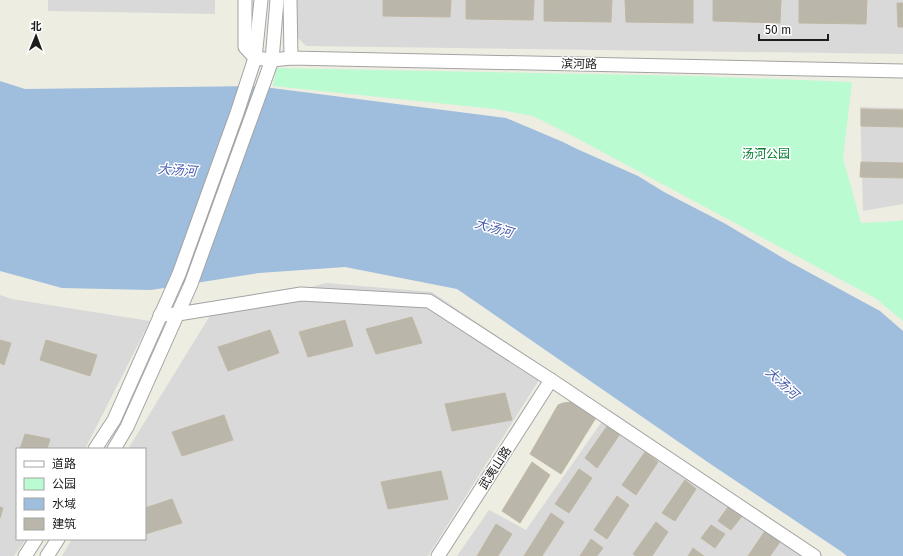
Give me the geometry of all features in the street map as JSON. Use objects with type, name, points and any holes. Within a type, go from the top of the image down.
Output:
[{"type":"street","points":[[245,0],[244,47],[255,58]]},
{"type":"street","points":[[96,448],[114,420],[179,274],[237,113],[255,58],[261,0]]},
{"type":"street","points":[[115,448],[128,427],[191,284],[272,60],[277,0]]},
{"type":"street","points":[[290,0],[291,58]]},
{"type":"street","name":"滨河路","points":[[255,58],[272,60],[291,58],[903,71]]},
{"type":"street","points":[[160,315],[178,314],[301,294],[429,301],[551,380],[814,556]]},
{"type":"street","name":"武夷山路","points":[[438,556],[551,380]]},
{"type":"street","points":[[25,556],[35,540]]},
{"type":"street","points":[[48,556],[57,540]]},
{"type":"shaded area","points":[[48,0],[215,0],[215,14],[48,11]]},
{"type":"shaded area","points":[[293,0],[903,0],[903,54],[306,46],[294,34]]},
{"type":"shaded area","points":[[860,107],[903,108],[903,204],[863,211]]},
{"type":"shaded area","points":[[326,283],[432,292],[546,369],[428,556],[62,556],[71,540],[146,540],[146,448],[129,448],[211,314]]},
{"type":"shaded area","points":[[0,295],[12,299],[150,321],[86,448],[16,448],[16,540],[25,540],[14,556],[0,556]]},
{"type":"shaded area","points":[[610,410],[823,556],[457,556],[489,510],[526,530]]},
{"type":"green space","name":"汤河公园","points":[[276,68],[694,76],[852,82],[843,158],[861,223],[903,220],[903,321],[875,298],[533,116],[495,109],[273,86]]},
{"type":"water","name":"大汤河","points":[[0,81],[25,89],[256,86],[506,118],[638,176],[664,192],[724,223],[788,261],[880,311],[903,331],[903,556],[847,556],[457,289],[345,267],[259,273],[151,290],[62,288],[0,271]]},
{"type":"building","points":[[383,0],[451,0],[450,17],[383,16]]},
{"type":"building","points":[[466,0],[534,0],[533,20],[466,19]]},
{"type":"building","points":[[544,0],[612,0],[611,22],[544,21]]},
{"type":"building","points":[[625,0],[693,0],[693,23],[626,22]]},
{"type":"building","points":[[713,0],[781,0],[780,23],[713,21]]},
{"type":"building","points":[[799,0],[867,0],[866,24],[799,23]]},
{"type":"building","points":[[897,3],[903,3],[903,27],[898,27]]},
{"type":"building","points":[[861,109],[903,110],[903,127],[861,126]]},
{"type":"building","points":[[861,162],[903,163],[903,178],[860,177]]},
{"type":"building","points":[[412,317],[422,343],[376,354],[366,329]]},
{"type":"building","points":[[345,320],[353,346],[308,357],[299,332]]},
{"type":"building","points":[[270,330],[279,353],[228,371],[218,347]]},
{"type":"building","points":[[0,340],[11,343],[4,365],[0,363]]},
{"type":"building","points":[[46,340],[97,355],[90,376],[40,360]]},
{"type":"building","points":[[505,393],[512,420],[452,431],[445,404]]},
{"type":"building","points":[[571,402],[597,416],[561,474],[530,454],[558,405]]},
{"type":"building","points":[[224,415],[233,440],[182,456],[172,432]]},
{"type":"building","points":[[607,426],[620,434],[597,468],[585,458]]},
{"type":"building","points":[[25,434],[50,439],[47,448],[20,448]]},
{"type":"building","points":[[645,452],[658,462],[636,495],[622,485]]},
{"type":"building","points":[[532,462],[550,475],[520,523],[502,511]]},
{"type":"building","points":[[579,469],[592,478],[569,513],[555,504]]},
{"type":"building","points":[[441,471],[448,499],[388,509],[381,482]]},
{"type":"building","points":[[685,480],[696,489],[675,521],[662,513]]},
{"type":"building","points":[[617,496],[629,505],[607,539],[594,530]]},
{"type":"building","points":[[172,499],[182,523],[146,534],[146,508]]},
{"type":"building","points":[[0,507],[3,508],[0,518]]},
{"type":"building","points":[[728,507],[742,516],[731,530],[718,521]]},
{"type":"building","points":[[551,513],[564,522],[542,556],[524,556]]},
{"type":"building","points":[[656,522],[668,532],[652,556],[636,556],[633,554]]},
{"type":"building","points":[[496,524],[512,534],[498,556],[477,556]]},
{"type":"building","points":[[711,525],[725,534],[715,548],[701,538]]},
{"type":"building","points":[[765,531],[780,542],[770,556],[748,556]]},
{"type":"building","points":[[591,539],[603,548],[597,556],[580,556]]},
{"type":"building","points":[[693,548],[704,556],[688,556]]}]
